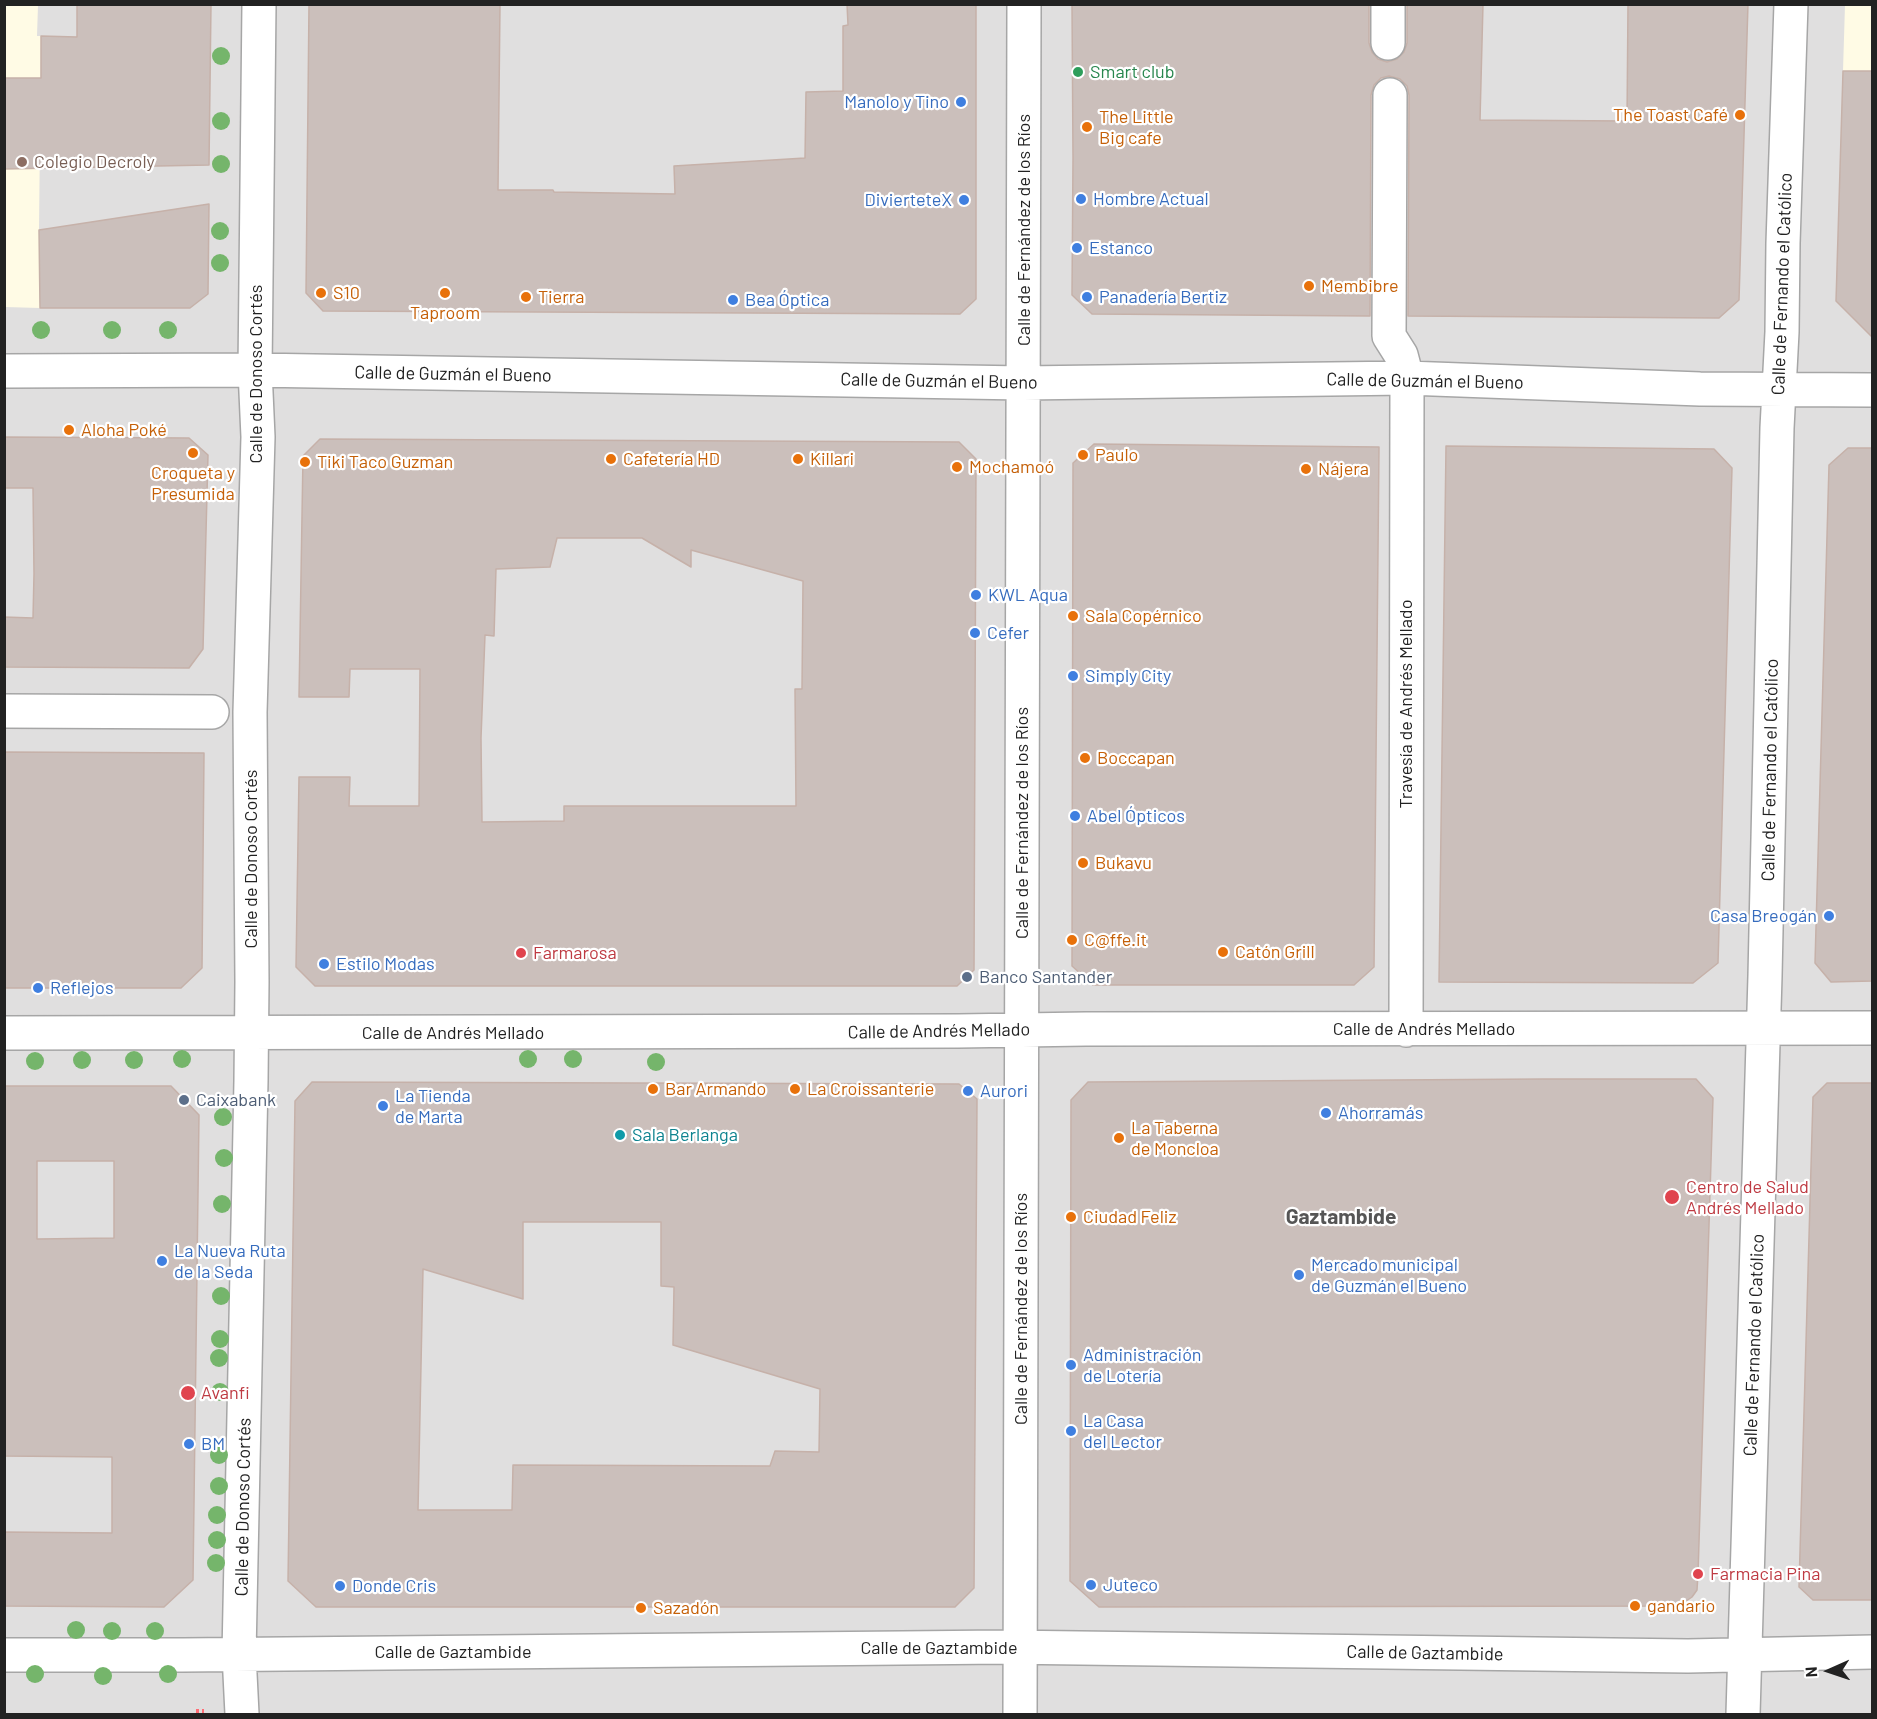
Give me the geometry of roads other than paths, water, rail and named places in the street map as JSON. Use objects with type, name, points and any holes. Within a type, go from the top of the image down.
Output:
[{"type":"street","name":"Calle de Donoso Cortés","points":[[242,1714],[239,1654],[251,1033],[250,712],[258,437],[255,370],[260,4]]},
{"type":"street","name":"Calle de Fernández de los Ríos","points":[[1020,1714],[1024,4]]},
{"type":"street","points":[[1388,4],[1388,43]]},
{"type":"street","name":"Calle de Fernando el Católico","points":[[1743,1714],[1764,1029],[1777,428],[1791,4]]},
{"type":"street","name":"Travesía de Andrés Mellado","points":[[1390,95],[1389,336],[1401,355],[1407,378],[1406,1030]]},
{"type":"street","name":"Calle de Guzmán el Bueno","points":[[4,370],[255,370],[1023,382],[1407,378],[1689,388],[1872,390]]},
{"type":"street","points":[[4,711],[212,712]]},
{"type":"street","name":"Calle de Andrés Mellado","points":[[4,1034],[1872,1028]]},
{"type":"street","name":"Calle de Gaztambide","points":[[4,1654],[1020,1648],[1688,1656],[1872,1652]]},
{"type":"place","name":"Smart club","points":[[1078,72]]},
{"type":"place","name":"Manolo y Tino","points":[[961,102]]},
{"type":"place","name":"The Toast Café","points":[[1740,115]]},
{"type":"place","name":"The Little Big cafe","points":[[1087,127]]},
{"type":"place","name":"Colegio Decroly","points":[[22,162]]},
{"type":"place","name":"Hombre Actual","points":[[1081,199]]},
{"type":"place","name":"DivierteteX","points":[[964,200]]},
{"type":"place","name":"Estanco","points":[[1077,248]]},
{"type":"place","name":"Membibre","points":[[1309,286]]},
{"type":"place","name":"S10","points":[[321,293]]},
{"type":"place","name":"Taproom","points":[[445,293]]},
{"type":"place","name":"Tierra","points":[[526,297]]},
{"type":"place","name":"Panadería Bertiz","points":[[1087,297]]},
{"type":"place","name":"Bea Óptica","points":[[733,300]]},
{"type":"place","name":"Aloha Poké","points":[[69,430]]},
{"type":"place","name":"Croqueta y Presumida","points":[[193,453]]},
{"type":"place","name":"Paulo","points":[[1083,455]]},
{"type":"place","name":"Cafetería HD","points":[[611,459]]},
{"type":"place","name":"Killari","points":[[798,459]]},
{"type":"place","name":"Tiki Taco Guzman","points":[[305,462]]},
{"type":"place","name":"Mochamoó","points":[[957,467]]},
{"type":"place","name":"Nájera","points":[[1306,469]]},
{"type":"place","name":"KWL Aqua","points":[[976,595]]},
{"type":"place","name":"Sala Copérnico","points":[[1073,616]]},
{"type":"place","name":"Cefer","points":[[975,633]]},
{"type":"place","name":"Simply City","points":[[1073,676]]},
{"type":"place","name":"Boccapan","points":[[1085,758]]},
{"type":"place","name":"Abel Ópticos","points":[[1075,816]]},
{"type":"place","name":"Bukavu","points":[[1083,863]]},
{"type":"place","name":"Casa Breogán","points":[[1829,916]]},
{"type":"place","name":"C@ffe.it","points":[[1072,940]]},
{"type":"place","name":"Catón Grill","points":[[1223,952]]},
{"type":"place","name":"Farmarosa","points":[[521,953]]},
{"type":"place","name":"Estilo Modas","points":[[324,964]]},
{"type":"place","name":"Banco Santander","points":[[967,977]]},
{"type":"place","name":"Reflejos","points":[[38,988]]},
{"type":"place","name":"Bar Armando","points":[[653,1089]]},
{"type":"place","name":"La Croissanterie","points":[[795,1089]]},
{"type":"place","name":"Aurori","points":[[968,1091]]},
{"type":"place","name":"Caixabank","points":[[184,1100]]},
{"type":"place","name":"La Tienda de Marta","points":[[383,1106]]},
{"type":"place","name":"Ahorramás","points":[[1326,1113]]},
{"type":"place","name":"Sala Berlanga","points":[[620,1135]]},
{"type":"place","name":"La Taberna de Moncloa","points":[[1119,1138]]},
{"type":"place","name":"Centro de Salud Andrés Mellado","points":[[1672,1197]]},
{"type":"place","name":"Ciudad Feliz","points":[[1071,1217]]},
{"type":"place","name":"La Nueva Ruta de la Seda","points":[[162,1261]]},
{"type":"place","name":"Mercado municipal de Guzmán el Bueno","points":[[1299,1275]]},
{"type":"place","name":"Administración de Lotería","points":[[1071,1365]]},
{"type":"place","name":"Avanfi","points":[[188,1393]]},
{"type":"place","name":"La Casa del Lector","points":[[1071,1431]]},
{"type":"place","name":"BM","points":[[189,1444]]},
{"type":"place","name":"Farmacia Pina","points":[[1698,1574]]},
{"type":"place","name":"Juteco","points":[[1091,1585]]},
{"type":"place","name":"Donde Cris","points":[[340,1586]]},
{"type":"place","name":"gandario","points":[[1635,1606]]},
{"type":"place","name":"Sazadón","points":[[641,1608]]},
{"type":"district","name":"Gaztambide","points":[[1341,1217]]}]
